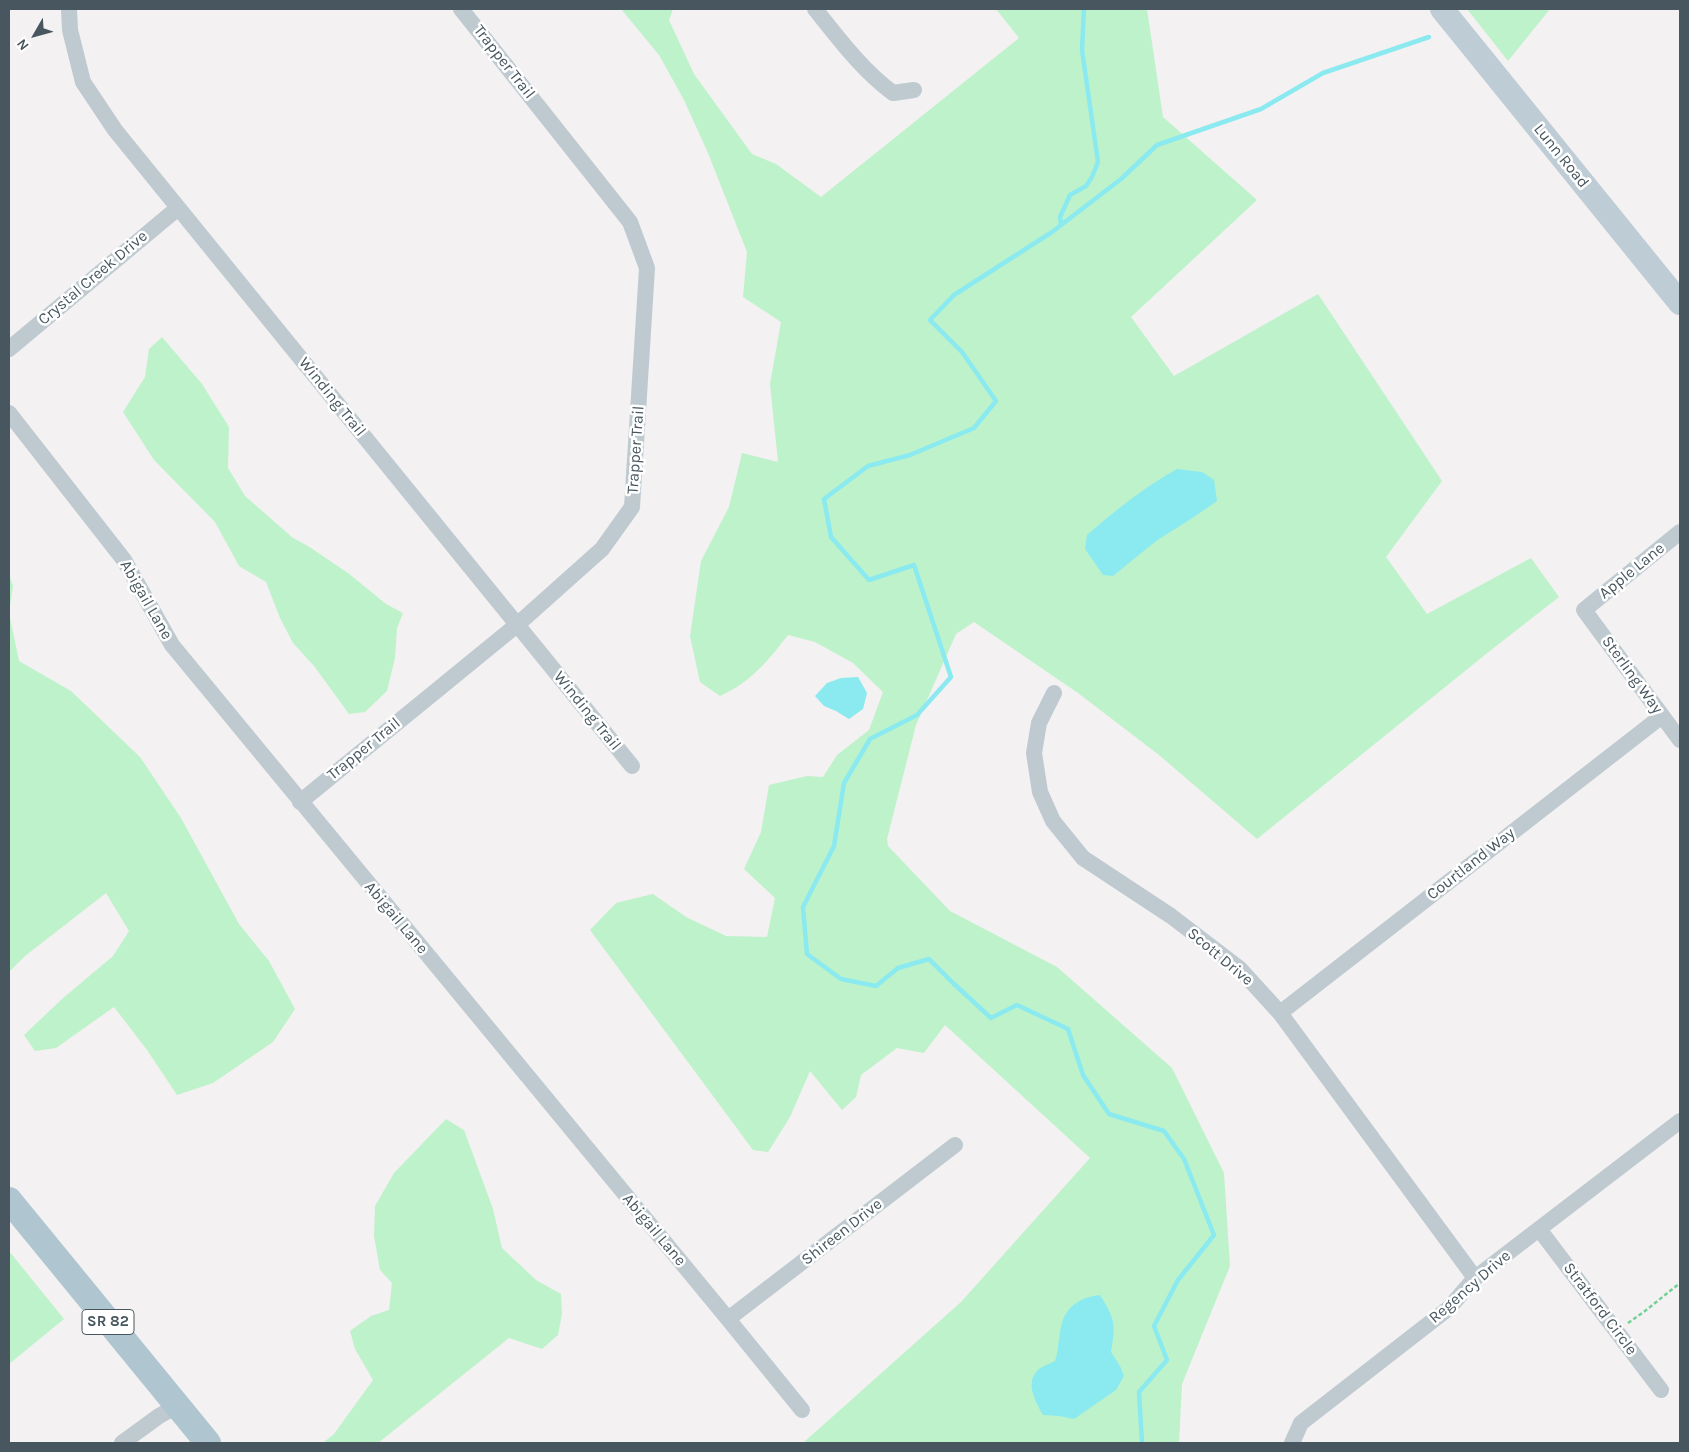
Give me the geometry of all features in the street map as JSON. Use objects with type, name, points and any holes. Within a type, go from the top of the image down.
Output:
[{"type":"main road","name":"SR 82","points":[[9,1200],[208,1443]]},
{"type":"street","name":"Winding Trail","points":[[69,9],[70,30],[83,82],[115,130],[632,766]]},
{"type":"street","name":"Trapper Trail","points":[[300,802],[518,624],[602,549],[632,508],[647,268],[630,222],[461,9]]},
{"type":"street","points":[[815,9],[852,55],[878,82],[893,93],[914,90]]},
{"type":"street","name":"Lunn Road","points":[[1442,9],[1677,292]]},
{"type":"street","name":"Crystal Creek Drive","points":[[9,349],[178,208]]},
{"type":"street","name":"Abigail Lane","points":[[9,413],[124,560],[172,645],[802,1410]]},
{"type":"street","name":"Apple Lane","points":[[1584,610],[1680,532]]},
{"type":"street","name":"Sterling Way","points":[[1584,610],[1680,740]]},
{"type":"street","name":"Scott Drive","points":[[1054,693],[1039,723],[1034,753],[1040,792],[1053,821],[1083,858],[1171,916],[1239,968],[1280,1013],[1475,1278]]},
{"type":"street","name":"Courtland Way","points":[[1280,1013],[1662,716]]},
{"type":"street","name":"Regency Drive","points":[[1292,1443],[1301,1423],[1449,1308],[1475,1278],[1680,1121]]},
{"type":"street","name":"Shireen Drive","points":[[728,1319],[955,1145]]},
{"type":"street","name":"Stratford Circle","points":[[1539,1229],[1661,1390]]},
{"type":"street","points":[[122,1443],[159,1416],[177,1406]]},
{"type":"path","points":[[1616,1331],[1646,1311],[1680,1283]]},
{"type":"green space","points":[[621,9],[673,9],[669,20],[694,74],[752,154],[776,164],[821,197],[1019,38],[996,9],[1147,9],[1163,117],[1257,200],[1131,317],[1174,376],[1318,294],[1442,481],[1386,557],[1427,614],[1531,558],[1559,597],[1257,839],[1159,755],[1078,693],[974,622],[956,634],[916,725],[887,839],[888,846],[950,911],[1057,967],[1172,1068],[1224,1173],[1230,1266],[1182,1384],[1179,1443],[803,1443],[961,1302],[1090,1158],[945,1025],[924,1053],[897,1048],[861,1075],[856,1097],[842,1110],[810,1071],[790,1117],[768,1152],[753,1150],[590,930],[616,903],[653,894],[686,917],[726,936],[767,937],[775,898],[744,869],[761,832],[769,785],[807,776],[823,777],[837,755],[869,730],[883,692],[853,663],[815,642],[788,635],[758,670],[741,684],[720,696],[700,682],[690,636],[701,561],[729,507],[742,453],[778,462],[770,384],[781,322],[743,297],[747,252],[708,153],[684,100],[659,55]]},
{"type":"green space","points":[[1467,9],[1550,9],[1508,61]]},
{"type":"green space","points":[[162,337],[202,384],[229,427],[228,468],[245,496],[293,538],[348,573],[386,604],[403,613],[397,628],[395,658],[387,691],[365,712],[349,714],[314,666],[293,643],[280,618],[266,582],[239,566],[215,522],[154,460],[123,412],[145,377],[149,349]]},
{"type":"green space","points":[[9,574],[13,586],[9,613]]},
{"type":"green space","points":[[9,613],[19,661],[71,691],[140,757],[181,818],[239,924],[269,961],[295,1009],[273,1042],[213,1083],[177,1095],[147,1050],[114,1007],[56,1048],[35,1051],[24,1035],[62,999],[113,956],[129,931],[106,893],[25,956],[9,972]]},
{"type":"green space","points":[[446,1119],[464,1130],[493,1209],[502,1248],[536,1280],[561,1294],[562,1314],[558,1335],[542,1349],[509,1338],[378,1443],[323,1443],[334,1434],[373,1380],[355,1349],[350,1331],[371,1316],[389,1310],[392,1283],[380,1270],[374,1236],[375,1206],[394,1173]]},
{"type":"green space","points":[[9,1251],[64,1319],[9,1364]]},
{"type":"water","points":[[1177,469],[1202,472],[1214,480],[1217,501],[1156,541],[1113,576],[1103,575],[1085,549],[1087,535],[1130,499]]},
{"type":"water","points":[[858,677],[867,693],[863,709],[849,719],[824,706],[815,696],[827,683],[841,678]]},
{"type":"water","points":[[1100,1295],[1109,1310],[1113,1322],[1114,1335],[1111,1352],[1124,1376],[1116,1390],[1074,1419],[1043,1415],[1033,1393],[1032,1382],[1034,1376],[1041,1368],[1055,1361],[1063,1320],[1074,1304],[1086,1298]]},
{"type":"waterway","points":[[1061,225],[1060,217],[1070,195],[1086,186],[1098,162],[1082,50],[1084,9]]},
{"type":"waterway","points":[[1142,1443],[1139,1392],[1167,1360],[1154,1326],[1178,1280],[1214,1235],[1184,1159],[1164,1131],[1109,1114],[1083,1075],[1068,1029],[1017,1005],[991,1018],[929,959],[898,968],[876,986],[841,979],[807,954],[803,907],[834,846],[844,783],[870,739],[917,715],[951,677],[914,565],[869,580],[831,537],[824,499],[868,466],[910,455],[974,428],[996,401],[962,352],[930,320],[954,295],[1052,232],[1121,179],[1157,145],[1261,109],[1323,73],[1429,37]]}]
